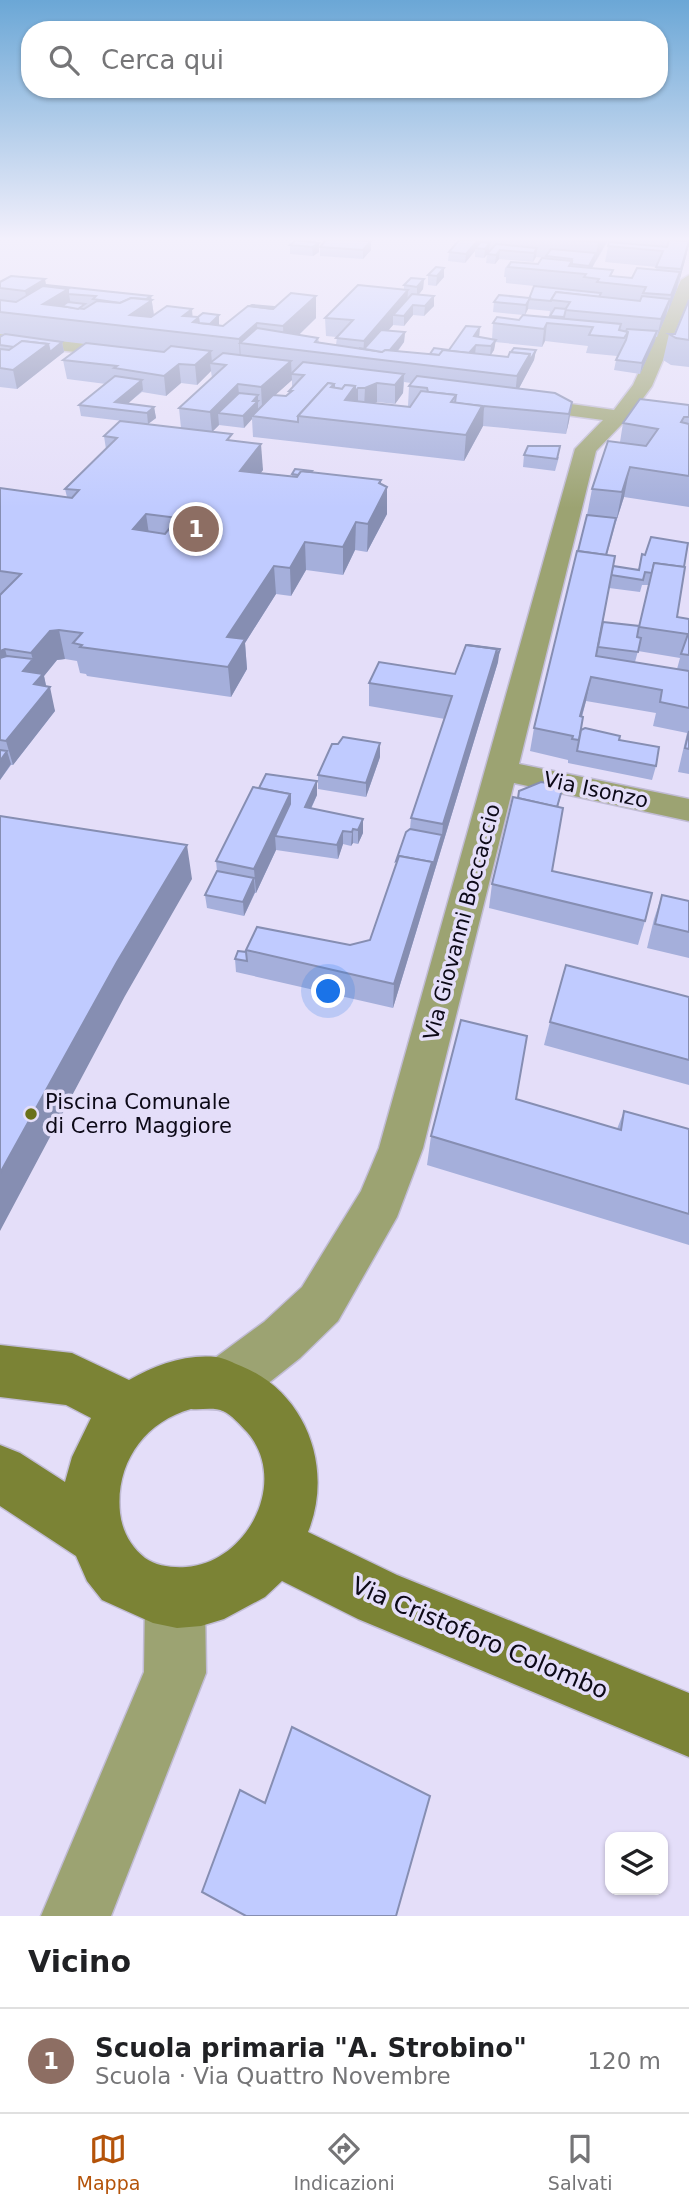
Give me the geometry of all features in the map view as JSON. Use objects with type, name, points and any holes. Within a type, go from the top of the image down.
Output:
[{"type":"street","name":"Via Giovanni Boccaccio","points":[[223,1385],[282,1340],[320,1304],[380,1202],[401,1148],[503,771],[586,449],[620,415],[642,386],[667,329]]},
{"type":"street","points":[[0,339],[146,355]]},
{"type":"street","points":[[498,400],[689,426]]},
{"type":"street","name":"Via Isonzo","points":[[503,771],[689,810]]},
{"type":"street","points":[[0,1371],[72,1379],[132,1411]]},
{"type":"street","points":[[191,1383],[223,1385],[249,1397],[271,1417],[286,1445],[291,1477],[288,1513],[273,1545],[254,1569],[229,1587],[202,1597],[174,1600],[148,1594],[124,1579],[107,1559],[95,1535],[90,1500],[96,1467],[110,1436],[132,1411],[159,1392],[191,1383]]},
{"type":"street","points":[[0,1473],[95,1535]]},
{"type":"street","name":"Via Cristoforo Colombo","points":[[273,1545],[379,1598],[689,1725]]},
{"type":"street","points":[[76,1916],[175,1673],[174,1600]]},
{"type":"building","points":[[154,329],[250,329],[239,339]]},
{"type":"building","points":[[255,329],[266,329],[318,338],[315,342],[382,352],[385,350],[439,355],[443,350],[508,357],[510,352],[530,354],[517,376],[240,343]]},
{"type":"building","points":[[344,329],[374,329],[364,341],[336,338]]},
{"type":"building","points":[[464,329],[478,329],[474,336],[496,340],[491,346],[476,345],[469,353],[443,350],[439,355],[430,354],[434,348],[449,350]]},
{"type":"building","points":[[592,329],[628,332],[624,338],[589,335]]},
{"type":"building","points":[[677,329],[689,329],[689,340],[669,334],[675,334]]},
{"type":"building","points":[[381,330],[405,332],[390,350],[382,352],[364,349]]},
{"type":"building","points":[[626,331],[657,331],[642,363],[616,360],[626,340]]},
{"type":"building","points":[[5,334],[62,342],[50,352],[48,344],[22,341],[14,347],[0,345],[0,337]]},
{"type":"building","points":[[22,341],[48,344],[13,370],[0,368],[0,349],[9,350]]},
{"type":"building","points":[[86,343],[164,352],[171,346],[211,351],[195,365],[179,364],[164,376],[114,368],[117,366],[63,360]]},
{"type":"building","points":[[514,348],[536,350],[529,362],[530,354],[511,352]]},
{"type":"building","points":[[223,353],[291,361],[261,387],[238,384],[210,412],[179,408],[226,365],[210,363]]},
{"type":"building","points":[[303,362],[404,374],[395,385],[377,383],[358,388],[355,392],[355,386],[345,385],[342,389],[334,388],[334,384],[328,383],[298,416],[298,422],[252,416],[273,395],[286,396],[292,391],[289,391],[304,375],[291,374]]},
{"type":"building","points":[[115,376],[142,380],[115,402],[154,407],[147,413],[79,405]]},
{"type":"building","points":[[417,376],[555,393],[572,402],[569,414],[484,406],[482,411],[482,406],[455,403],[456,395],[428,392],[427,388],[409,386]]},
{"type":"building","points":[[328,383],[334,384],[331,387],[342,389],[345,385],[355,386],[345,400],[410,407],[421,391],[456,395],[451,402],[482,406],[466,435],[298,416]]},
{"type":"building","points":[[239,393],[258,395],[253,401],[258,401],[243,416],[218,413]]},
{"type":"building","points":[[640,399],[689,405],[689,417],[684,417],[681,422],[689,424],[689,476],[630,467],[622,492],[592,489],[608,441],[646,446],[658,429],[623,423]]},
{"type":"building","points":[[120,421],[232,434],[227,440],[261,444],[240,471],[297,477],[301,471],[381,480],[379,483],[387,487],[368,524],[356,522],[343,547],[305,542],[290,568],[274,566],[227,637],[245,639],[228,667],[80,647],[82,645],[73,643],[82,633],[59,630],[50,631],[31,653],[5,649],[0,651],[0,595],[21,574],[0,571],[0,488],[72,498],[79,490],[65,489],[117,438],[104,436]],"holes":[[[146,514],[178,518],[165,534],[133,529]]]},
{"type":"building","points":[[528,446],[560,446],[557,459],[524,455]]},
{"type":"building","points":[[295,469],[312,471],[292,474]]},
{"type":"building","points":[[587,515],[616,518],[606,555],[578,551]]},
{"type":"building","points":[[651,537],[688,543],[684,567],[654,563],[652,573],[645,572],[643,580],[611,575],[613,566],[639,570],[642,554],[645,555]]},
{"type":"building","points":[[577,551],[615,556],[596,656],[689,671],[689,708],[660,702],[662,690],[591,677],[580,716],[583,717],[579,740],[572,739],[573,736],[534,728]]},
{"type":"building","points":[[654,563],[685,567],[677,617],[689,619],[689,655],[681,654],[688,634],[639,627]]},
{"type":"building","points":[[603,622],[639,626],[637,637],[641,638],[638,652],[598,647]]},
{"type":"building","points":[[466,645],[497,649],[443,824],[411,818],[452,696],[369,683],[379,662],[455,674]]},
{"type":"building","points":[[7,656],[33,659],[23,671],[43,674],[34,684],[50,687],[6,741],[0,740],[0,658]]},
{"type":"building","points":[[585,728],[620,736],[619,740],[659,747],[656,766],[577,751],[581,730]]},
{"type":"building","points":[[689,731],[689,749],[685,748]]},
{"type":"building","points":[[343,737],[380,743],[366,783],[318,775],[332,744],[338,744]]},
{"type":"building","points":[[0,750],[7,751],[0,761]]},
{"type":"building","points":[[266,774],[317,781],[305,807],[363,819],[358,830],[343,831],[337,845],[275,836],[290,804],[290,794],[259,788]]},
{"type":"building","points":[[541,782],[563,786],[557,807],[518,798],[519,791]]},
{"type":"building","points":[[253,787],[290,794],[254,869],[216,861]]},
{"type":"building","points":[[513,797],[563,808],[552,871],[652,893],[645,921],[492,884]]},
{"type":"building","name":"Piscina Comunale di Cerro Maggiore","points":[[0,816],[187,845],[117,962],[0,1173]]},
{"type":"building","points":[[410,829],[442,835],[431,872],[432,862],[399,856],[396,861],[406,832]]},
{"type":"building","points":[[399,856],[432,862],[394,984],[246,950],[257,927],[350,945],[370,940]]},
{"type":"building","points":[[217,871],[254,878],[243,902],[205,895]]},
{"type":"building","points":[[662,895],[689,901],[689,932],[655,924]]},
{"type":"building","points":[[238,951],[246,952],[247,961],[235,959]]},
{"type":"building","points":[[566,965],[689,997],[689,1060],[550,1022]]},
{"type":"building","points":[[461,1020],[527,1036],[516,1099],[621,1130],[624,1111],[689,1129],[689,1214],[431,1136]]},
{"type":"building","points":[[292,1727],[430,1796],[396,1916],[246,1916],[202,1892],[240,1790],[265,1803]]},
{"type":"place","name":"Scuola primaria \"A. Strobino\"","points":[[196,529]]},
{"type":"place","name":"Piscina Comunale di Cerro Maggiore","points":[[31,1114]]}]
